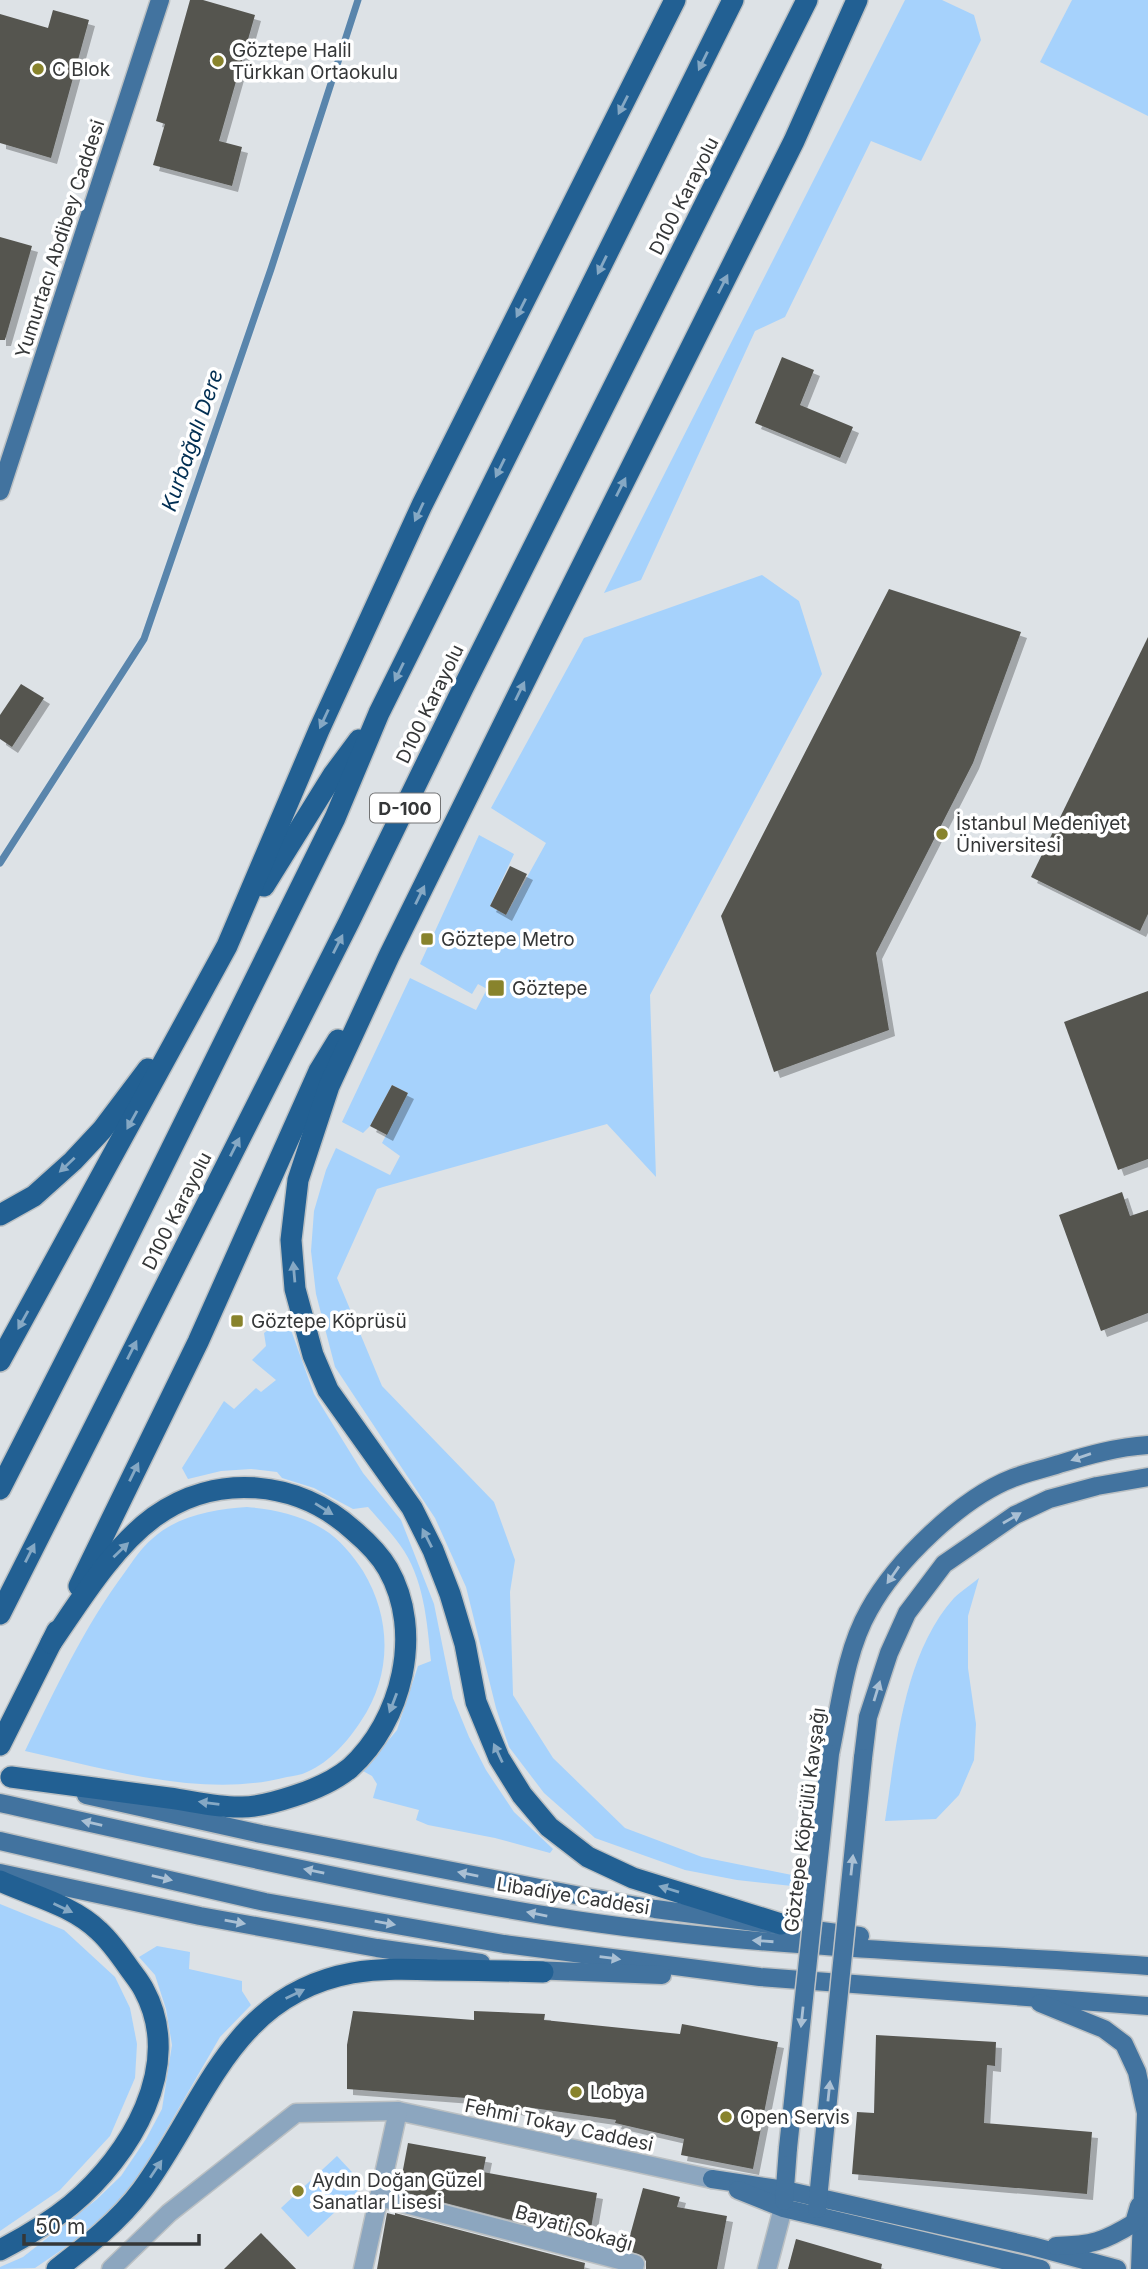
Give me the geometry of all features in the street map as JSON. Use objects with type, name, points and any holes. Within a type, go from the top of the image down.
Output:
[{"type":"highway","points":[[227,946],[319,730],[422,505],[675,0]]},
{"type":"highway","name":"D100 Karayolu","points":[[0,1489],[329,831],[379,713],[733,0]]},
{"type":"highway","name":"D100 Karayolu","points":[[0,1615],[349,922],[807,0]]},
{"type":"highway","points":[[781,1924],[633,1878],[588,1857],[549,1827],[522,1795],[499,1758],[476,1702],[465,1644],[433,1550],[412,1508],[328,1390],[313,1355],[295,1289],[291,1240],[298,1180],[329,1086],[389,956],[794,141],[857,0]]},
{"type":"highway","points":[[0,1361],[227,946],[333,775],[379,713]]},
{"type":"highway","points":[[0,1745],[198,1342],[318,1072],[389,956]]},
{"type":"highway","points":[[0,1215],[34,1196],[102,1130],[200,996]]},
{"type":"highway","points":[[6,1776],[243,1807],[292,1797],[325,1784],[349,1768],[371,1744],[390,1712],[404,1672],[406,1635],[400,1600],[388,1569],[365,1541],[341,1519],[315,1502],[281,1491],[248,1486],[219,1489],[189,1499],[154,1517],[107,1563],[51,1643]]},
{"type":"highway","points":[[0,1881],[68,1909],[99,1930],[121,1956],[144,1991],[155,2022],[158,2051],[154,2080],[140,2120],[124,2147],[95,2183],[71,2205],[36,2231],[0,2250]]},
{"type":"highway","points":[[57,2269],[99,2238],[141,2191],[170,2149],[229,2050],[247,2028],[272,2006],[294,1993],[352,1973],[405,1969],[543,1972]]},
{"type":"main road","name":"Yumurtacı Abdibey Caddesi","points":[[0,491],[4,469],[160,0]]},
{"type":"main road","name":"Göztepe Köprülü Kavşağı","points":[[784,2199],[830,1754],[852,1651],[868,1611],[898,1567],[932,1533],[974,1500],[1011,1478],[1093,1453],[1148,1445]]},
{"type":"main road","points":[[817,2216],[868,1717],[888,1653],[907,1613],[944,1564],[1015,1515],[1049,1499],[1097,1486],[1148,1477]]},
{"type":"main road","points":[[6,1776],[261,1834],[586,1897],[655,1909],[1003,1956]]},
{"type":"main road","name":"Libadiye Caddesi","points":[[0,1802],[324,1873],[550,1916],[728,1939],[1148,1966]]},
{"type":"main road","points":[[0,1840],[279,1905],[504,1944],[761,1977]]},
{"type":"main road","points":[[0,1873],[200,1916],[377,1948],[543,1972],[761,1977],[1148,2006]]},
{"type":"main road","points":[[1024,1996],[1104,2029],[1124,2044],[1137,2072],[1146,2113],[1140,2269]]},
{"type":"main road","points":[[712,2179],[784,2199],[817,2216],[1041,2269]]},
{"type":"main road","points":[[1032,2246],[1085,2245],[1108,2239],[1134,2223],[1144,2192]]},
{"type":"main road","points":[[784,2199],[818,2197],[1032,2246],[1117,2269]]},
{"type":"street","points":[[794,141],[865,0]]},
{"type":"street","points":[[363,2269],[398,2111]]},
{"type":"street","name":"Fehmi Tokay Caddesi","points":[[111,2269],[169,2213],[296,2113],[398,2111],[712,2179]]},
{"type":"street","name":"Bayati Sokağı","points":[[379,2197],[635,2264],[634,2269]]},
{"type":"street","points":[[767,2269],[784,2199]]},
{"type":"shaded area","points":[[905,0],[942,0],[974,15],[981,40],[921,161],[871,141],[785,317],[755,331],[641,580],[604,593]]},
{"type":"shaded area","points":[[1072,0],[1148,0],[1148,116],[1040,62]]},
{"type":"shaded area","points":[[762,575],[799,601],[822,674],[650,995],[656,1177],[607,1124],[383,1187],[377,1189],[337,1278],[382,1386],[494,1502],[515,1560],[510,1592],[513,1695],[553,1758],[625,1828],[702,1857],[792,1875],[792,1886],[737,1880],[685,1870],[595,1838],[544,1793],[509,1747],[496,1708],[466,1587],[435,1518],[335,1367],[316,1294],[311,1251],[314,1211],[326,1170],[336,1148],[390,1175],[400,1156],[382,1143],[408,1093],[392,1085],[370,1126],[363,1133],[342,1122],[410,978],[476,1010],[487,989],[478,984],[472,994],[420,964],[479,835],[514,854],[490,906],[506,915],[546,843],[491,808],[584,638]]},
{"type":"shaded area","points":[[278,1318],[287,1319],[314,1394],[363,1473],[401,1520],[434,1604],[453,1698],[469,1737],[486,1770],[514,1812],[553,1849],[550,1853],[495,1838],[428,1825],[416,1820],[419,1810],[373,1798],[377,1784],[372,1776],[363,1771],[397,1730],[418,1666],[431,1661],[423,1600],[414,1571],[400,1545],[368,1507],[353,1509],[314,1488],[282,1478],[277,1472],[251,1469],[221,1471],[188,1479],[182,1468],[224,1401],[234,1409],[256,1388],[261,1392],[276,1380],[252,1360],[266,1346],[266,1325]]},
{"type":"shaded area","points":[[247,1507],[286,1513],[323,1529],[350,1554],[373,1589],[383,1627],[383,1666],[371,1703],[344,1743],[323,1763],[302,1774],[255,1783],[223,1785],[156,1779],[25,1751],[83,1637],[144,1546],[162,1531],[184,1519],[209,1512]]},
{"type":"shaded area","points":[[979,1578],[968,1616],[968,1668],[976,1724],[974,1760],[959,1795],[936,1819],[885,1821],[904,1704],[923,1647],[954,1598]]},
{"type":"shaded area","points":[[0,1904],[64,1930],[115,1977],[130,2008],[137,2044],[135,2078],[110,2136],[60,2190],[0,2231]]},
{"type":"shaded area","points":[[157,1946],[190,1952],[189,1969],[242,1981],[242,1991],[251,2005],[220,2037],[140,2175],[114,2206],[79,2238],[35,2268],[0,2269],[23,2257],[96,2200],[121,2176],[162,2109],[172,2045],[166,2009],[155,1975],[139,1957]]},
{"type":"shaded area","points":[[337,2156],[364,2185],[308,2237],[281,2208]]},
{"type":"building","points":[[190,0],[203,0],[255,15],[219,141],[242,147],[232,186],[153,165],[165,124],[156,121]]},
{"type":"building","name":"C Blok","points":[[53,10],[89,20],[51,158],[0,143],[0,14],[48,28]]},
{"type":"building","points":[[0,237],[32,246],[5,340],[0,340]]},
{"type":"building","points":[[782,357],[814,370],[800,405],[853,427],[840,458],[755,423]]},
{"type":"building","points":[[889,589],[1021,632],[973,763],[876,953],[889,1030],[774,1072],[721,916]]},
{"type":"building","points":[[1148,637],[1148,914],[1140,931],[1031,877]]},
{"type":"building","points":[[21,684],[44,698],[12,747],[0,739],[0,715]]},
{"type":"building","points":[[510,866],[527,874],[506,915],[490,906]]},
{"type":"building","points":[[1148,991],[1148,1159],[1118,1170],[1064,1022]]},
{"type":"building","points":[[392,1085],[408,1093],[387,1135],[370,1126]]},
{"type":"building","points":[[1122,1192],[1130,1216],[1148,1210],[1148,1313],[1101,1331],[1059,1215]]},
{"type":"building","points":[[353,2011],[474,2020],[474,2011],[545,2014],[544,2020],[680,2034],[682,2024],[778,2042],[753,2169],[681,2155],[684,2139],[615,2123],[616,2120],[526,2107],[525,2111],[478,2102],[479,2099],[347,2089],[347,2045]]},
{"type":"building","points":[[876,2035],[996,2042],[995,2066],[987,2065],[984,2123],[1092,2132],[1087,2194],[852,2174],[857,2112],[874,2113]]},
{"type":"building","points":[[408,2143],[486,2157],[483,2172],[597,2193],[589,2240],[399,2191]]},
{"type":"building","points":[[643,2188],[680,2197],[677,2207],[727,2216],[717,2269],[646,2269],[643,2256],[626,2250]]},
{"type":"building","points":[[387,2213],[585,2263],[584,2269],[377,2269]]},
{"type":"building","points":[[261,2233],[296,2269],[224,2269]]},
{"type":"building","points":[[796,2239],[882,2264],[881,2269],[788,2269]]},
{"type":"waterway","name":"Kurbağalı Dere","points":[[0,863],[144,639],[271,269],[358,0]]},
{"type":"place","name":"Göztepe Halil Türkkan Ortaokulu","points":[[218,61]]},
{"type":"place","name":"C Blok","points":[[38,69]]},
{"type":"place","name":"İstanbul Medeniyet Üniversitesi","points":[[942,834]]},
{"type":"place","name":"Göztepe Metro","points":[[427,939]]},
{"type":"place","name":"Göztepe","points":[[496,988]]},
{"type":"place","name":"Göztepe Köprüsü","points":[[237,1321]]},
{"type":"place","name":"Lobya","points":[[576,2092]]},
{"type":"place","name":"Open Servis","points":[[726,2117]]},
{"type":"place","name":"Aydın Doğan Güzel Sanatlar Lisesi","points":[[298,2191]]}]
